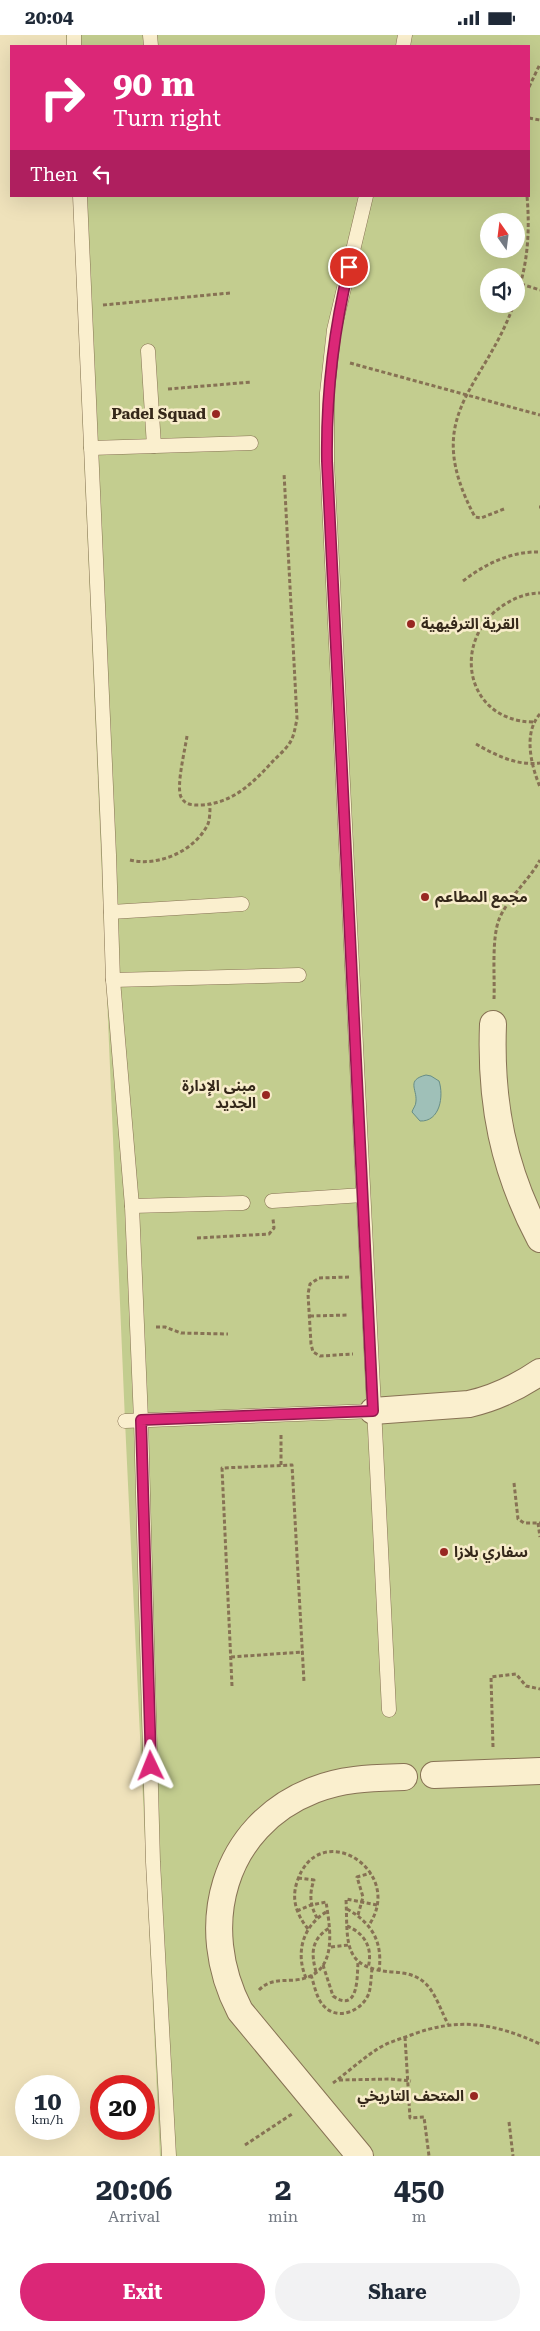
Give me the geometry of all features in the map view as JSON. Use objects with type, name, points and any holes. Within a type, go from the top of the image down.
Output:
[{"type":"street","points":[[493,1024],[492,1060],[500,1131],[521,1200],[540,1239]]},
{"type":"street","points":[[373,1411],[469,1403],[484,1400],[515,1388],[540,1372]]},
{"type":"street","points":[[434,1775],[540,1771]]},
{"type":"street","points":[[360,2156],[240,2011],[229,1991],[218,1949],[220,1905],[226,1883],[245,1844],[259,1827],[276,1812],[314,1790],[357,1779],[404,1777]]},
{"type":"lane","points":[[80,197],[113,980],[132,1206],[138,1327],[153,1862],[169,2156]]},
{"type":"lane","points":[[366,197],[340,302],[330,358],[327,393],[327,461],[389,1710]]},
{"type":"lane","points":[[148,351],[154,446]]},
{"type":"lane","points":[[91,448],[251,443]]},
{"type":"lane","points":[[111,912],[242,905]]},
{"type":"lane","points":[[113,980],[299,975]]},
{"type":"lane","points":[[272,1201],[363,1195]]},
{"type":"lane","points":[[132,1206],[243,1203]]},
{"type":"lane","points":[[124,1421],[373,1411]]},
{"type":"path","points":[[530,85],[540,64]]},
{"type":"path","points":[[524,268],[528,241],[527,197]]},
{"type":"path","points":[[525,284],[540,290]]},
{"type":"path","points":[[85,307],[230,293]]},
{"type":"path","points":[[504,509],[481,518],[475,517],[457,475],[453,456],[456,421],[466,394],[503,331],[510,313]]},
{"type":"path","points":[[330,358],[540,415]]},
{"type":"path","points":[[150,390],[252,382]]},
{"type":"path","points":[[187,736],[180,785],[181,797],[189,805],[210,804],[232,797],[257,779],[289,744],[295,733],[297,719],[284,473]]},
{"type":"path","points":[[463,581],[475,571],[501,558],[540,552]]},
{"type":"path","points":[[533,722],[510,719],[489,707],[475,682],[471,653],[480,626],[489,615],[514,599],[540,593]]},
{"type":"path","points":[[540,714],[533,722],[532,764],[540,787]]},
{"type":"path","points":[[476,744],[501,757],[532,764],[540,763]]},
{"type":"path","points":[[109,855],[133,861],[146,861],[172,855],[194,841],[205,828],[209,818],[210,804]]},
{"type":"path","points":[[493,1024],[498,923],[506,908],[532,875],[540,860]]},
{"type":"path","points":[[197,1238],[269,1234],[274,1228],[272,1201]]},
{"type":"path","points":[[367,1277],[324,1277],[314,1280],[309,1289],[310,1316],[312,1348],[316,1355],[371,1353]]},
{"type":"path","points":[[310,1316],[369,1314]]},
{"type":"path","points":[[138,1327],[165,1327],[181,1333],[228,1334]]},
{"type":"path","points":[[281,1414],[282,1465]]},
{"type":"path","points":[[232,1686],[222,1468],[292,1465],[304,1682]]},
{"type":"path","points":[[514,1483],[518,1519],[524,1523],[539,1523],[540,1537]]},
{"type":"path","points":[[231,1657],[302,1652]]},
{"type":"path","points":[[494,1773],[491,1677],[516,1674],[526,1686],[540,1689]]},
{"type":"path","points":[[308,1929],[297,1911],[294,1894],[298,1878],[309,1862],[325,1852],[334,1851],[351,1855],[366,1866],[371,1873],[377,1889],[377,1905],[369,1925]]},
{"type":"path","points":[[358,1915],[362,1902],[362,1892],[357,1877],[371,1873]]},
{"type":"path","points":[[298,1878],[314,1880],[311,1888],[311,1905],[317,1918]]},
{"type":"path","points":[[377,1905],[346,1899],[349,1945],[358,1961],[370,1969],[401,1972],[418,1977],[432,1992],[448,2024]]},
{"type":"path","points":[[240,2011],[256,1993],[271,1982],[306,1978],[314,1974],[323,1965],[331,1947],[326,1903],[311,1905],[297,1911]]},
{"type":"path","points":[[346,1909],[358,1915],[369,1925],[378,1942],[380,1952],[379,1971]]},
{"type":"path","points":[[306,1978],[302,1964],[301,1949],[308,1929],[317,1918],[328,1911]]},
{"type":"path","points":[[329,1928],[322,1932],[314,1943],[312,1957],[314,1974],[321,2002],[326,2008],[333,2012],[348,2013],[361,2006],[369,1992],[370,1960],[367,1942],[355,1930],[347,1927]]},
{"type":"path","points":[[331,1947],[349,1945]]},
{"type":"path","points":[[323,1965],[332,1996],[341,2001],[354,1995],[358,1961]]},
{"type":"path","points":[[245,2145],[313,2100],[379,2048],[405,2037],[448,2024],[470,2023],[495,2027],[540,2044]]},
{"type":"path","points":[[405,2037],[410,2118],[424,2117],[429,2156]]},
{"type":"path","points":[[338,2079],[409,2081]]},
{"type":"path","points":[[509,2122],[513,2156]]},
{"type":"green space","points":[[66,35],[540,35],[540,2156],[160,2156],[125,1421],[73,197],[530,197],[530,45],[67,45]]},
{"type":"water","points":[[426,1075],[439,1081],[441,1094],[436,1113],[427,1120],[420,1121],[412,1112],[416,1104],[414,1082],[416,1079]]},
{"type":"place","name":"Padel Squad","points":[[216,414]]},
{"type":"place","name":"القرية الترفيهية","points":[[411,624]]},
{"type":"place","name":"مجمع المطاعم","points":[[425,897]]},
{"type":"place","name":"مبنى الإدارة الجديد","points":[[266,1095]]},
{"type":"place","name":"سفاري بلازا","points":[[444,1552]]},
{"type":"place","name":"المتحف التاريخي","points":[[474,2096]]},
{"type":"route","points":[[151,1766],[141,1420],[373,1411],[327,461],[327,393],[330,358],[337,316],[349,267]]}]
